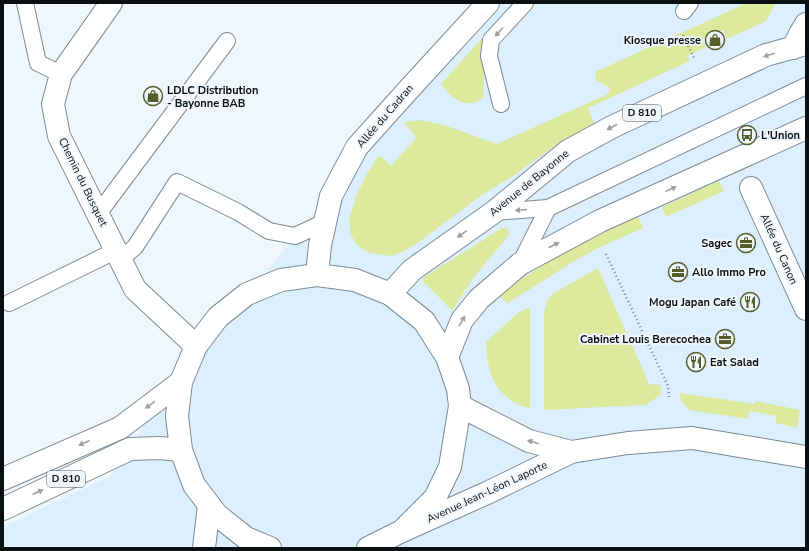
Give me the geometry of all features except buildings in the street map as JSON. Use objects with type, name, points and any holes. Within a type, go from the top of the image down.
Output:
[{"type":"main road","name":"Chemin du Busquet","points":[[110,3],[61,74],[53,104],[59,136],[136,289],[196,346]]},
{"type":"main road","name":"Allée du Cadran","points":[[318,275],[320,245],[330,196],[357,147],[488,3]]},
{"type":"main road","name":"Avenue de Bayonne","points":[[390,294],[412,270],[494,212],[568,152],[612,127],[766,55],[799,46],[800,34],[806,24]]},
{"type":"main road","points":[[447,357],[462,320],[479,299],[520,264],[600,220],[806,128]]},
{"type":"main road","name":"Allée du Canon","points":[[752,188],[806,309]]},
{"type":"main road","points":[[270,548],[246,538],[217,515],[194,485],[181,450],[176,416],[181,382],[196,346],[218,317],[247,294],[281,280],[318,275],[355,280],[390,294],[424,322],[447,357],[458,389],[460,406],[450,467],[435,498],[402,531]]},
{"type":"main road","name":"D 810","points":[[3,479],[120,428],[181,382]]},
{"type":"main road","name":"Avenue Jean-Léon Laporte","points":[[460,406],[529,441],[571,452]]},
{"type":"main road","name":"Avenue Jean-Léon Laporte","points":[[368,548],[571,452],[628,443],[692,438],[806,457]]},
{"type":"main road","name":"D 810","points":[[3,509],[130,449],[158,448],[181,450]]},
{"type":"main road","points":[[204,548],[209,505]]},
{"type":"lane","points":[[25,3],[38,63],[61,74]]},
{"type":"lane","points":[[501,104],[489,56],[492,40],[525,3]]},
{"type":"lane","points":[[98,214],[228,41]]},
{"type":"lane","points":[[494,212],[548,208],[806,86]]},
{"type":"lane","points":[[9,303],[135,247],[177,182],[238,212],[269,231],[295,236],[325,222]]},
{"type":"lane","points":[[520,264],[548,208]]},
{"type":"path","points":[[681,32],[694,59]]},
{"type":"path","points":[[606,254],[668,386],[669,397]]},
{"type":"shaded area","points":[[486,3],[806,3],[806,548],[3,548],[3,527],[111,476],[154,409]]},
{"type":"green space","points":[[747,3],[776,3],[766,21],[727,39],[723,30],[702,39],[706,47],[687,56],[690,61],[588,108],[595,125],[555,146],[513,176],[482,195],[416,244],[391,256],[370,253],[357,245],[351,235],[349,220],[357,194],[368,172],[379,155],[391,166],[416,138],[404,122],[420,120],[444,125],[497,144],[608,94],[610,88],[596,80],[595,72]]},
{"type":"green space","points":[[483,37],[483,98],[477,102],[465,103],[454,98],[441,84]]},
{"type":"green space","points":[[719,181],[724,191],[666,217],[662,207]]},
{"type":"green space","points":[[638,216],[643,228],[596,249],[508,303],[498,296],[565,252]]},
{"type":"green space","points":[[502,228],[507,228],[509,232],[508,236],[474,277],[452,311],[423,282],[424,277]]},
{"type":"green space","points":[[598,268],[649,384],[661,385],[660,395],[646,405],[544,410],[544,312],[547,300],[554,293]]},
{"type":"green space","points":[[530,307],[530,408],[514,402],[499,390],[489,367],[486,342],[519,312]]},
{"type":"green space","points":[[680,393],[755,404],[755,401],[800,410],[797,428],[776,423],[776,416],[749,411],[748,419],[690,410],[683,403]]},
{"type":"place","name":"Kiosque presse","points":[[715,40]]},
{"type":"place","name":"LDLC Distribution - Bayonne BAB","points":[[153,96]]},
{"type":"place","name":"L'Union","points":[[747,135]]},
{"type":"place","name":"Sagec","points":[[746,243]]},
{"type":"place","name":"Allo Immo Pro","points":[[678,272]]},
{"type":"place","name":"Mogu Japan Café","points":[[750,302]]},
{"type":"place","name":"Cabinet Louis Berecochea","points":[[725,339]]},
{"type":"place","name":"Eat Salad","points":[[696,362]]}]
